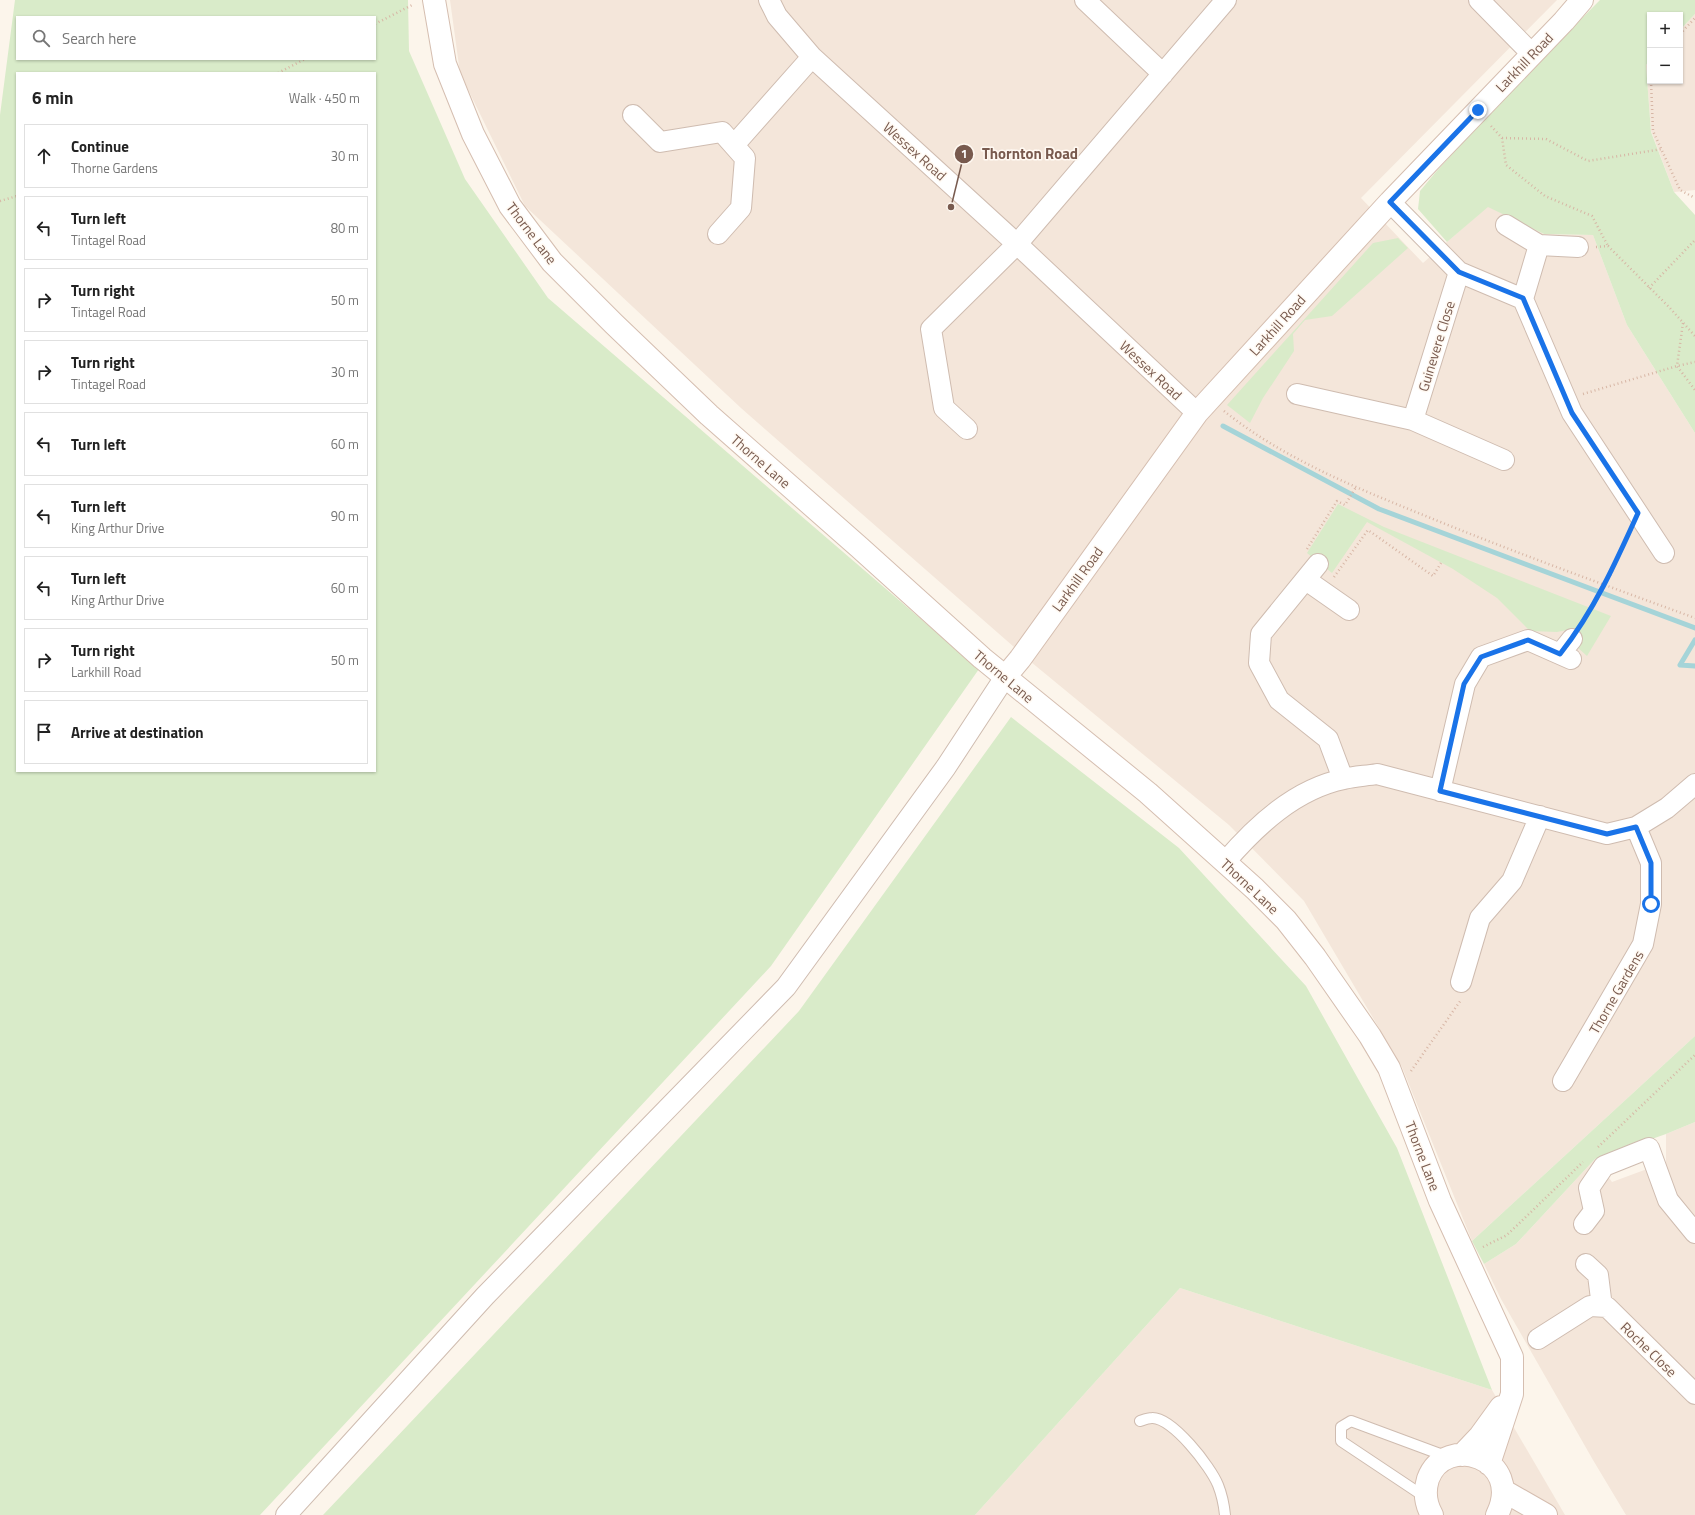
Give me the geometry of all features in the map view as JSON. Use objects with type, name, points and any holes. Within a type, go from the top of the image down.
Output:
[{"type":"street","name":"Wessex Road","points":[[769,0],[777,16],[812,58],[1017,244],[1203,406]]},
{"type":"street","points":[[1085,0],[1163,74]]},
{"type":"street","points":[[967,429],[944,408],[931,329],[1017,244],[1226,0]]},
{"type":"street","points":[[1479,0],[1532,54]]},
{"type":"street","name":"Larkhill Road","points":[[1004,677],[1024,653],[1203,406],[1390,202],[1582,0]]},
{"type":"street","name":"Thorne Lane","points":[[426,1],[445,64],[473,134],[510,206],[552,262],[709,415],[1004,677],[1148,793],[1255,889],[1286,920],[1315,957],[1370,1036],[1389,1068],[1440,1201],[1512,1358],[1512,1394],[1489,1464]]},
{"type":"street","points":[[734,145],[812,58]]},
{"type":"street","points":[[633,114],[660,142],[722,132],[745,158],[741,208],[718,234]]},
{"type":"street","points":[[1390,202],[1459,272],[1523,298]]},
{"type":"street","points":[[1506,225],[1539,245],[1578,248]]},
{"type":"street","points":[[1539,245],[1523,298],[1572,413],[1664,553]]},
{"type":"street","name":"Guinevere Close","points":[[1413,420],[1459,272]]},
{"type":"street","points":[[1297,394],[1413,420],[1504,460]]},
{"type":"street","points":[[1343,779],[1328,739],[1279,700],[1259,663],[1261,634],[1312,572],[1350,610]]},
{"type":"street","points":[[1440,791],[1464,684],[1481,657],[1528,640],[1568,651]]},
{"type":"street","points":[[286,1515],[485,1296],[786,987],[946,767],[1004,677]]},
{"type":"street","points":[[1224,862],[1251,833],[1301,795],[1343,779],[1377,774],[1607,834],[1636,827],[1667,808],[1695,784]]},
{"type":"street","points":[[1461,982],[1480,918],[1512,881],[1540,816]]},
{"type":"street","name":"Thorne Gardens","points":[[1563,1081],[1643,944],[1651,904],[1651,863],[1636,827]]},
{"type":"street","points":[[1584,1224],[1594,1211],[1589,1188],[1604,1166],[1650,1148],[1668,1200],[1695,1233]]},
{"type":"street","points":[[1538,1338],[1590,1306],[1602,1307],[1598,1276],[1586,1264]]},
{"type":"street","name":"Roche Close","points":[[1602,1307],[1607,1307],[1695,1394]]},
{"type":"street","points":[[1429,1506],[1430,1476],[1438,1465],[1455,1456],[1480,1436],[1512,1394]]},
{"type":"street","points":[[1455,1456],[1476,1457],[1489,1464],[1499,1476],[1504,1491],[1502,1504],[1497,1515]]},
{"type":"street","points":[[1504,1491],[1546,1515]]},
{"type":"lane","points":[[1140,1421],[1152,1417],[1162,1421],[1191,1446],[1208,1467],[1218,1484],[1224,1502],[1225,1515]]},
{"type":"lane","points":[[1429,1506],[1341,1441],[1341,1427],[1351,1421],[1455,1456]]},
{"type":"path","points":[[376,24],[426,1]]},
{"type":"path","points":[[1683,31],[1694,20]]},
{"type":"path","points":[[280,72],[303,60]]},
{"type":"path","points":[[1651,84],[1653,131],[1680,190],[1695,198]]},
{"type":"path","points":[[1486,121],[1502,138],[1506,165],[1545,196],[1592,216],[1608,246],[1695,336]]},
{"type":"path","points":[[1502,138],[1546,138],[1588,161],[1662,149]]},
{"type":"path","points":[[0,201],[16,196]]},
{"type":"path","points":[[1649,288],[1695,240]]},
{"type":"path","points":[[1578,248],[1608,246]]},
{"type":"path","points":[[1683,322],[1677,366],[1695,390]]},
{"type":"path","points":[[1566,399],[1695,362]]},
{"type":"path","points":[[1203,406],[1334,477],[1356,487],[1454,528],[1695,618]]},
{"type":"path","points":[[1312,572],[1303,554],[1336,501],[1345,505],[1356,487]]},
{"type":"path","points":[[1568,651],[1596,598],[1605,585],[1638,513]]},
{"type":"path","points":[[1335,577],[1368,530],[1433,576],[1442,563]]},
{"type":"path","points":[[1397,1089],[1464,996],[1461,982]]},
{"type":"shaded area","points":[[450,0],[1557,0],[1361,198],[1423,263],[1488,206],[1544,234],[1593,235],[1627,325],[1695,433],[1695,1036],[1472,1241],[1402,1067],[1304,901],[1229,825],[1031,662],[741,408],[525,206],[460,73]]},
{"type":"shaded area","points":[[1695,14],[1695,190],[1674,192],[1651,131],[1647,84],[1683,84],[1683,27]]},
{"type":"shaded area","points":[[1695,1122],[1695,1515],[1626,1515],[1501,1299],[1484,1264],[1516,1244],[1595,1159],[1612,1182],[1666,1162],[1666,1134]]},
{"type":"shaded area","points":[[1180,1288],[1492,1390],[1565,1515],[975,1515]]},
{"type":"green space","points":[[15,0],[408,0],[409,51],[465,179],[548,298],[979,669],[771,966],[260,1515],[0,1515],[0,115]]},
{"type":"green space","points":[[1600,0],[1695,0],[1695,14],[1683,27],[1683,12],[1647,12],[1646,65],[1651,132],[1674,192],[1695,215],[1695,433],[1627,325],[1593,235],[1544,234],[1488,207],[1447,242],[1418,209],[1420,191],[1504,97]]},
{"type":"green space","points":[[1398,238],[1408,248],[1332,316],[1305,320],[1293,334],[1294,351],[1263,398],[1250,423],[1227,405],[1373,243]]},
{"type":"green space","points":[[1338,504],[1384,527],[1611,616],[1587,656],[1577,647],[1583,639],[1572,629],[1557,632],[1530,631],[1497,598],[1453,569],[1367,522],[1332,573],[1307,553]]},
{"type":"green space","points":[[1011,717],[1179,848],[1306,986],[1397,1148],[1492,1390],[1180,1288],[975,1515],[323,1515],[799,1011]]},
{"type":"green space","points":[[1695,1036],[1695,1122],[1595,1159],[1516,1244],[1484,1264],[1472,1241]]},
{"type":"waterway","points":[[1223,426],[1379,509],[1695,628]]},
{"type":"waterway","points":[[1695,640],[1680,665],[1695,666]]},
{"type":"place","name":"Thornton Road","points":[[951,207]]},
{"type":"route","points":[[1478,110],[1390,202],[1459,272],[1523,298],[1572,413],[1638,513],[1611,574],[1572,639],[1560,654],[1528,640],[1481,657],[1464,684],[1440,791],[1607,834],[1636,827],[1651,863],[1651,904]]}]
